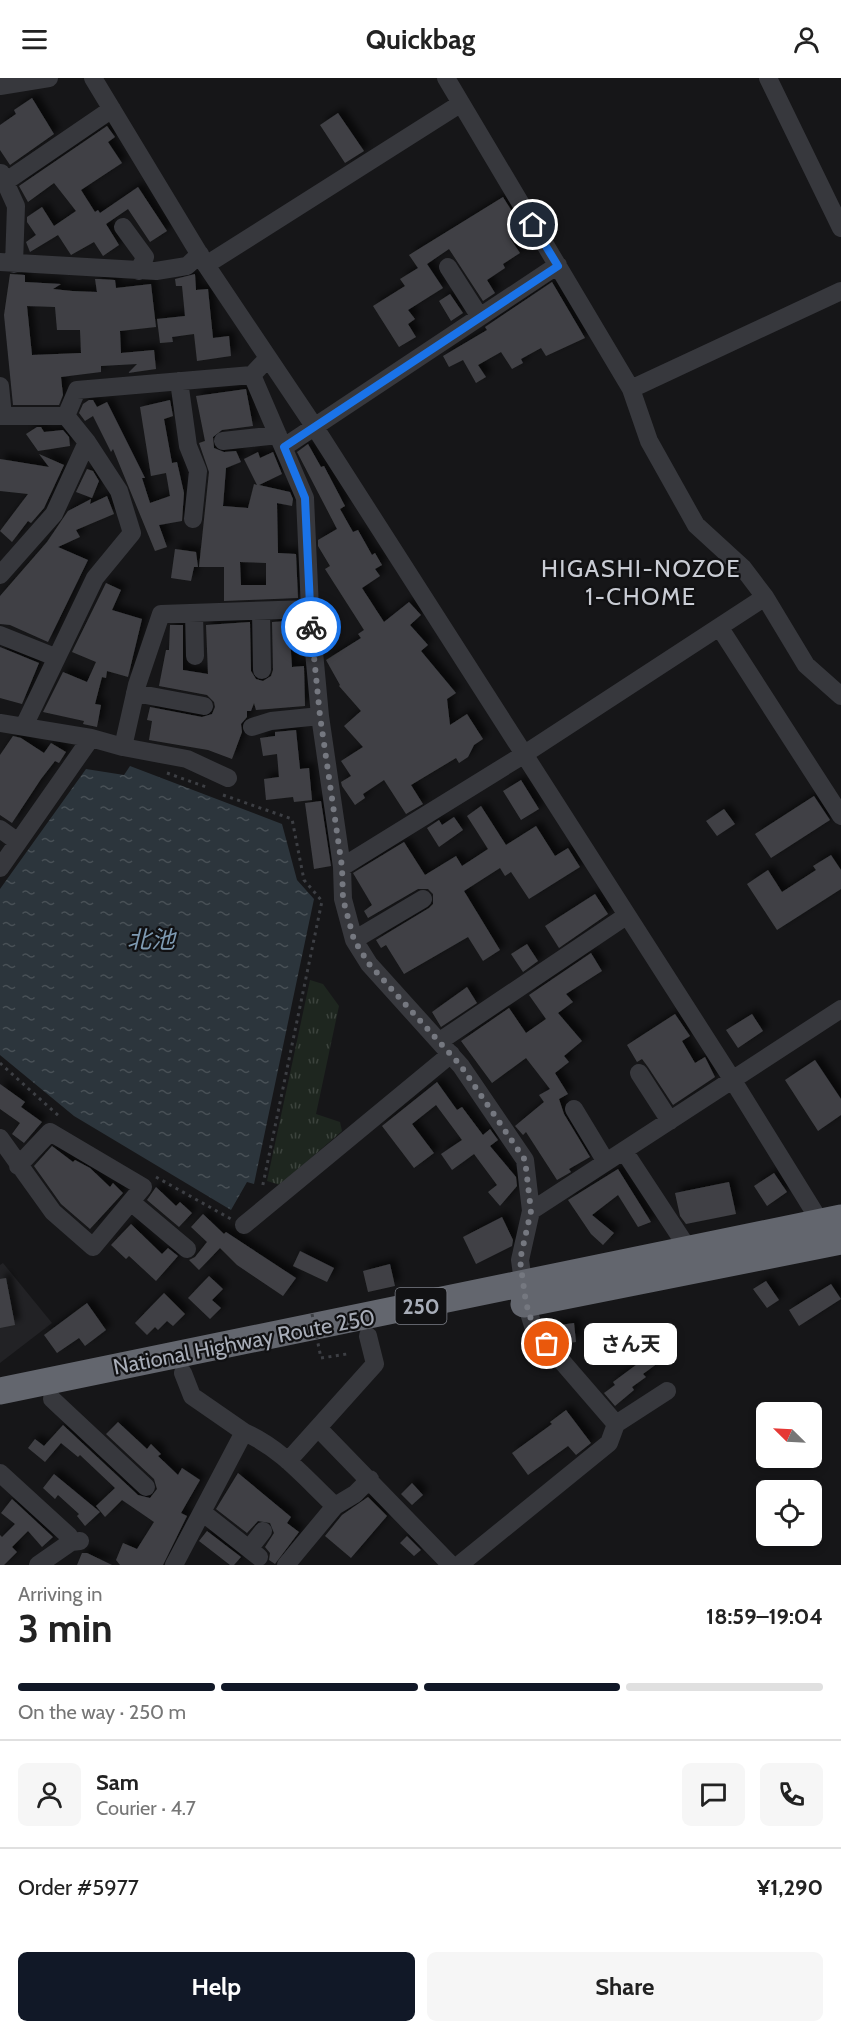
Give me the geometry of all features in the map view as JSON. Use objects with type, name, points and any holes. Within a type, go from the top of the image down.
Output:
[{"type":"highway","name":"National Highway Route 250","points":[[0,1409],[368,1335],[689,1250],[836,1237]]},
{"type":"highway","name":"National Highway Route 250","points":[[0,1391],[836,1237]]},
{"type":"street","points":[[0,86],[49,78]]},
{"type":"street","points":[[93,78],[203,260],[314,426],[626,916],[836,1237]]},
{"type":"street","points":[[446,78],[631,389],[649,441],[696,525],[743,568],[765,597],[806,665],[841,696]]},
{"type":"street","points":[[768,78],[841,228]]},
{"type":"street","points":[[112,109],[3,177],[16,206],[4,264],[139,271],[187,266],[203,260],[460,104]]},
{"type":"street","points":[[123,227],[145,257],[139,271]]},
{"type":"street","points":[[223,441],[281,441],[314,426],[558,266]]},
{"type":"street","points":[[448,267],[466,281],[480,317]]},
{"type":"street","points":[[631,389],[841,291]]},
{"type":"street","points":[[66,416],[77,390],[252,375],[268,358]]},
{"type":"street","points":[[252,375],[305,498],[310,609],[320,716],[342,867],[343,899],[354,940],[369,964],[445,1048],[525,1160],[531,1211],[520,1260],[525,1294],[534,1329],[616,1424]]},
{"type":"street","points":[[179,381],[188,446],[198,471],[193,519]]},
{"type":"street","points":[[0,386],[2,416],[66,416]]},
{"type":"street","points":[[66,416],[87,442],[119,491],[132,533],[94,578],[55,657],[9,728],[91,738],[123,747],[187,759],[225,786]]},
{"type":"street","points":[[3,565],[54,514],[87,442]]},
{"type":"street","points":[[342,867],[523,755],[765,597]]},
{"type":"street","points":[[123,747],[135,693],[161,614],[310,609]]},
{"type":"street","points":[[261,611],[262,670]]},
{"type":"street","points":[[194,613],[195,656]]},
{"type":"street","points":[[720,628],[841,816]]},
{"type":"street","points":[[0,635],[55,657]]},
{"type":"street","points":[[135,693],[204,706]]},
{"type":"street","points":[[252,727],[271,721],[320,716]]},
{"type":"street","points":[[0,868],[91,738]]},
{"type":"street","points":[[0,829],[18,842]]},
{"type":"street","points":[[354,940],[423,899]]},
{"type":"street","points":[[244,1225],[279,1197],[445,1048],[626,916]]},
{"type":"street","points":[[531,1211],[841,1009]]},
{"type":"street","points":[[639,1073],[670,1121]]},
{"type":"street","points":[[574,1109],[606,1162]]},
{"type":"street","points":[[0,1138],[18,1166],[52,1212],[93,1247],[143,1187],[50,1132],[18,1166]]},
{"type":"street","points":[[624,1151],[689,1250]]},
{"type":"street","points":[[131,1202],[187,1249]]},
{"type":"street","points":[[288,1461],[375,1364],[368,1335]]},
{"type":"street","points":[[183,1373],[192,1396],[244,1432],[269,1446],[335,1506]]},
{"type":"street","points":[[459,1565],[609,1443],[616,1424],[667,1391]]},
{"type":"street","points":[[52,1399],[146,1486]]},
{"type":"street","points":[[319,1429],[451,1565]]},
{"type":"street","points":[[174,1565],[244,1432]]},
{"type":"street","points":[[0,1473],[75,1542],[38,1565]]},
{"type":"street","points":[[286,1565],[335,1506],[355,1494],[370,1479]]},
{"type":"street","points":[[202,1512],[254,1553],[263,1532]]},
{"type":"path","points":[[164,772],[212,790]]},
{"type":"path","points":[[225,786],[292,819],[304,880],[322,901],[262,1190],[279,1197]]},
{"type":"path","points":[[0,1063],[63,1121]]},
{"type":"path","points":[[152,1174],[244,1225]]},
{"type":"path","points":[[312,1314],[321,1358],[347,1354]]},
{"type":"shaded area","points":[[3,1263],[52,1323],[0,1363],[0,1265]]},
{"type":"green space","points":[[310,980],[323,984],[339,1006],[316,1114],[340,1122],[342,1131],[280,1185],[267,1181]]},
{"type":"water","name":"北池","points":[[130,766],[282,824],[297,880],[314,899],[254,1184],[247,1182],[231,1210],[74,1116],[0,1055],[0,889],[86,769],[124,775]]},
{"type":"building","points":[[32,98],[54,134],[10,165],[0,150],[0,125],[16,114],[14,110]]},
{"type":"building","points":[[338,113],[364,151],[345,163],[320,125]]},
{"type":"building","points":[[107,126],[115,137],[108,142],[122,163],[81,190],[95,212],[98,210],[100,213],[138,187],[167,231],[150,242],[128,209],[106,224],[119,245],[103,256],[94,242],[71,255],[58,235],[30,252],[26,242],[36,235],[27,222],[27,217],[42,207],[54,226],[76,211],[54,183],[28,202],[19,186]]},
{"type":"building","points":[[503,197],[523,229],[510,238],[520,253],[503,264],[505,268],[487,280],[495,293],[483,301],[449,249],[427,264],[443,288],[408,310],[415,319],[408,324],[416,337],[399,347],[373,306],[405,286],[400,279],[418,268],[409,255]]},
{"type":"building","points":[[10,274],[25,275],[25,282],[61,284],[53,289],[72,291],[97,292],[95,279],[115,280],[116,288],[151,284],[156,327],[120,331],[121,353],[154,350],[156,369],[128,373],[137,364],[101,366],[101,372],[61,377],[63,395],[59,405],[13,405],[4,315]],"holes":[[[27,306],[55,307],[57,330],[80,330],[81,353],[32,355]]]},
{"type":"building","points":[[195,274],[196,290],[208,289],[213,338],[229,336],[231,356],[197,361],[194,334],[172,337],[173,342],[160,343],[157,319],[185,316],[182,286],[176,286],[175,279]]},
{"type":"building","points":[[552,282],[585,338],[546,356],[541,348],[521,359],[523,363],[512,369],[501,352],[478,365],[486,377],[476,383],[463,360],[449,367],[443,356],[487,330],[485,327]]},
{"type":"building","points":[[450,294],[463,313],[451,321],[439,301]]},
{"type":"building","points":[[246,389],[253,426],[222,430],[213,437],[214,448],[224,452],[236,451],[241,462],[226,468],[223,506],[248,508],[254,484],[257,485],[244,459],[258,452],[260,458],[273,452],[282,474],[259,485],[290,492],[293,499],[292,506],[277,503],[278,553],[296,554],[298,598],[224,601],[224,567],[199,567],[209,472],[199,443],[205,441],[196,396]],"holes":[[[240,562],[266,563],[266,585],[241,585]]]},
{"type":"building","points":[[93,400],[97,407],[107,402],[145,478],[142,478],[150,503],[170,496],[166,473],[151,476],[140,407],[170,400],[173,416],[164,419],[172,463],[177,462],[184,493],[182,521],[159,525],[167,547],[155,551],[113,449],[111,452],[93,416],[85,421],[79,413],[83,404]]},
{"type":"building","points":[[41,427],[44,432],[63,430],[69,437],[70,446],[38,451],[26,434]]},
{"type":"building","points":[[308,444],[321,467],[324,466],[345,506],[340,509],[353,532],[358,530],[372,555],[375,553],[382,565],[375,569],[380,576],[362,588],[384,622],[409,602],[421,615],[410,625],[428,645],[421,651],[456,693],[447,699],[450,725],[467,714],[483,739],[474,745],[468,757],[459,763],[456,758],[411,785],[423,804],[406,814],[384,780],[363,794],[365,798],[355,805],[342,786],[341,782],[351,776],[341,761],[363,747],[344,726],[361,711],[339,686],[326,660],[361,638],[358,634],[364,630],[325,569],[330,566],[318,546],[318,540],[337,529],[297,452]]},
{"type":"building","points":[[39,454],[64,465],[44,508],[31,523],[28,521],[12,542],[0,531],[28,494],[0,491],[0,459],[49,467]]},
{"type":"building","points":[[87,469],[93,471],[99,481],[92,498],[76,492]]},
{"type":"building","points":[[107,496],[114,514],[76,530],[80,537],[58,547],[88,560],[48,642],[10,625],[0,624],[0,596],[47,542],[68,511],[91,499],[90,504]]},
{"type":"building","points":[[175,549],[196,552],[198,567],[194,567],[191,581],[171,578]]},
{"type":"building","points":[[106,583],[121,590],[112,610],[142,619],[128,677],[107,671],[106,678],[102,677],[95,704],[101,705],[97,727],[83,724],[84,721],[43,712],[63,672],[87,682],[96,662],[72,652]]},
{"type":"building","points":[[289,621],[292,667],[304,666],[305,706],[256,710],[254,703],[241,724],[242,732],[232,759],[208,750],[149,740],[152,721],[147,720],[150,707],[202,717],[212,714],[215,707],[214,702],[207,695],[159,686],[166,650],[169,650],[170,625],[183,625],[183,670],[208,674],[206,625],[250,622],[251,671],[256,679],[263,681],[271,676],[273,670],[272,622]]},
{"type":"building","points":[[0,647],[39,663],[22,704],[0,698]]},
{"type":"building","points":[[296,730],[300,769],[309,768],[312,800],[294,802],[293,797],[266,800],[264,779],[279,777],[277,754],[263,756],[260,738],[275,736],[275,732]]},
{"type":"building","points":[[13,736],[21,738],[44,753],[51,743],[66,752],[59,763],[55,761],[41,779],[12,823],[0,815],[0,755]]},
{"type":"building","points":[[521,780],[539,809],[521,820],[503,791]]},
{"type":"building","points":[[814,796],[830,820],[771,858],[755,834]]},
{"type":"building","points":[[321,801],[331,866],[314,869],[305,803]]},
{"type":"building","points":[[481,806],[506,845],[536,826],[555,856],[568,848],[580,867],[529,899],[511,872],[505,876],[500,868],[464,891],[500,950],[483,961],[468,937],[404,974],[386,945],[381,948],[376,940],[429,908],[433,904],[433,894],[428,889],[418,889],[368,918],[364,911],[372,905],[353,873],[404,842],[425,875],[456,856],[462,866],[488,849],[467,816]]},
{"type":"building","points":[[724,809],[735,824],[717,836],[706,821]]},
{"type":"building","points":[[454,817],[463,830],[439,847],[427,828],[439,820],[442,825]]},
{"type":"building","points":[[831,855],[841,870],[841,889],[777,930],[747,884],[768,870],[782,892],[816,870],[813,866]]},
{"type":"building","points":[[595,894],[608,914],[559,948],[545,926]]},
{"type":"building","points":[[527,944],[538,961],[523,972],[511,954]]},
{"type":"building","points":[[591,953],[602,971],[566,994],[573,1002],[558,1013],[582,1041],[564,1056],[569,1062],[555,1073],[568,1094],[559,1099],[564,1114],[590,1157],[569,1169],[571,1172],[557,1180],[526,1132],[523,1135],[515,1126],[544,1102],[539,1095],[550,1089],[526,1058],[492,1083],[461,1041],[509,1008],[526,1033],[546,1019],[529,995]]},
{"type":"building","points":[[467,987],[477,1003],[441,1027],[432,1012]]},
{"type":"building","points":[[675,1014],[690,1036],[682,1041],[695,1063],[705,1057],[715,1077],[673,1105],[642,1059],[637,1062],[627,1045]]},
{"type":"building","points":[[752,1014],[763,1031],[738,1048],[726,1030]]},
{"type":"building","points":[[815,1060],[841,1099],[841,1115],[818,1131],[785,1080]]},
{"type":"building","points":[[437,1082],[457,1110],[462,1107],[483,1135],[490,1129],[498,1140],[490,1146],[516,1177],[517,1186],[500,1206],[488,1192],[497,1185],[474,1154],[452,1170],[441,1154],[462,1140],[436,1105],[412,1124],[434,1153],[414,1168],[382,1126]]},
{"type":"building","points":[[0,1084],[25,1102],[21,1107],[42,1122],[24,1143],[12,1134],[20,1123],[0,1109]]},
{"type":"building","points":[[52,1146],[73,1162],[75,1160],[90,1168],[110,1187],[113,1183],[123,1193],[90,1229],[61,1204],[34,1166]]},
{"type":"building","points":[[618,1169],[651,1222],[638,1227],[618,1195],[592,1215],[614,1233],[603,1245],[591,1234],[568,1200]]},
{"type":"building","points":[[774,1173],[787,1192],[767,1206],[754,1186]]},
{"type":"building","points":[[729,1182],[736,1214],[686,1224],[680,1216],[675,1193]]},
{"type":"building","points":[[156,1187],[176,1206],[180,1202],[192,1213],[179,1227],[147,1200]]},
{"type":"building","points":[[203,1214],[224,1234],[226,1232],[296,1278],[283,1296],[237,1265],[220,1248],[199,1270],[189,1260],[195,1257],[207,1242],[191,1227]]},
{"type":"building","points":[[502,1217],[513,1240],[512,1246],[476,1264],[463,1237]]},
{"type":"building","points":[[131,1224],[162,1254],[168,1248],[178,1256],[156,1281],[129,1256],[126,1259],[111,1245]]},
{"type":"building","points":[[300,1251],[334,1268],[327,1282],[293,1266]]},
{"type":"building","points":[[390,1264],[395,1286],[368,1292],[363,1271]]},
{"type":"building","points":[[209,1276],[223,1289],[212,1300],[221,1308],[210,1319],[188,1298]]},
{"type":"building","points":[[6,1278],[15,1325],[0,1328],[0,1279]]},
{"type":"building","points":[[766,1281],[779,1300],[767,1308],[753,1289]]},
{"type":"building","points":[[831,1284],[841,1299],[799,1326],[789,1310]]},
{"type":"building","points":[[164,1293],[185,1314],[173,1326],[167,1321],[158,1330],[155,1327],[147,1335],[135,1323]]},
{"type":"building","points":[[87,1303],[106,1330],[85,1346],[79,1338],[57,1353],[44,1335]]},
{"type":"building","points":[[574,1323],[576,1342],[562,1344],[554,1335],[553,1326]]},
{"type":"building","points":[[655,1336],[669,1355],[643,1374],[646,1377],[632,1387],[634,1390],[615,1406],[604,1393],[615,1385],[613,1382],[640,1362],[632,1352]]},
{"type":"building","points":[[566,1410],[591,1443],[576,1455],[568,1446],[528,1475],[512,1453],[552,1424],[550,1422]]},
{"type":"building","points":[[118,1422],[147,1449],[151,1444],[161,1454],[158,1456],[178,1475],[182,1468],[200,1480],[181,1513],[187,1516],[163,1565],[120,1565],[116,1560],[123,1543],[137,1549],[154,1522],[122,1500],[105,1517],[96,1506],[115,1488],[80,1455],[78,1457],[61,1443],[45,1462],[28,1448],[35,1439],[44,1446],[63,1425],[138,1495],[150,1498],[157,1489],[154,1479],[106,1434]]},
{"type":"building","points":[[238,1473],[291,1517],[287,1523],[299,1532],[275,1564],[269,1560],[270,1553],[265,1547],[274,1533],[270,1523],[258,1521],[247,1533],[216,1509]]},
{"type":"building","points":[[54,1474],[100,1512],[85,1526],[77,1516],[79,1514],[58,1495],[55,1499],[43,1488]]},
{"type":"building","points":[[412,1483],[423,1495],[412,1505],[401,1494]]},
{"type":"building","points":[[368,1497],[387,1516],[351,1558],[325,1536],[342,1515]]},
{"type":"building","points":[[12,1499],[53,1537],[42,1547],[28,1531],[12,1547],[17,1552],[4,1565],[0,1565],[0,1535],[2,1537],[15,1524],[1,1513]]},
{"type":"building","points":[[207,1531],[241,1557],[234,1565],[230,1565],[199,1541]]},
{"type":"building","points":[[407,1536],[421,1550],[414,1556],[400,1543]]},
{"type":"building","points":[[82,1553],[87,1553],[112,1565],[77,1565]]},
{"type":"way so far","points":[[311,627],[320,716],[342,867],[343,899],[354,940],[369,964],[461,1066],[525,1160],[531,1211],[520,1260],[526,1303],[534,1329],[547,1344]]},
{"type":"place","name":"さん天","points":[[547,1344]]},
{"type":"district","name":"HIGASHI-NOZOE 1-CHOME","points":[[641,582]]},
{"type":"route","points":[[311,627],[305,498],[284,447],[558,266],[533,225]]}]
